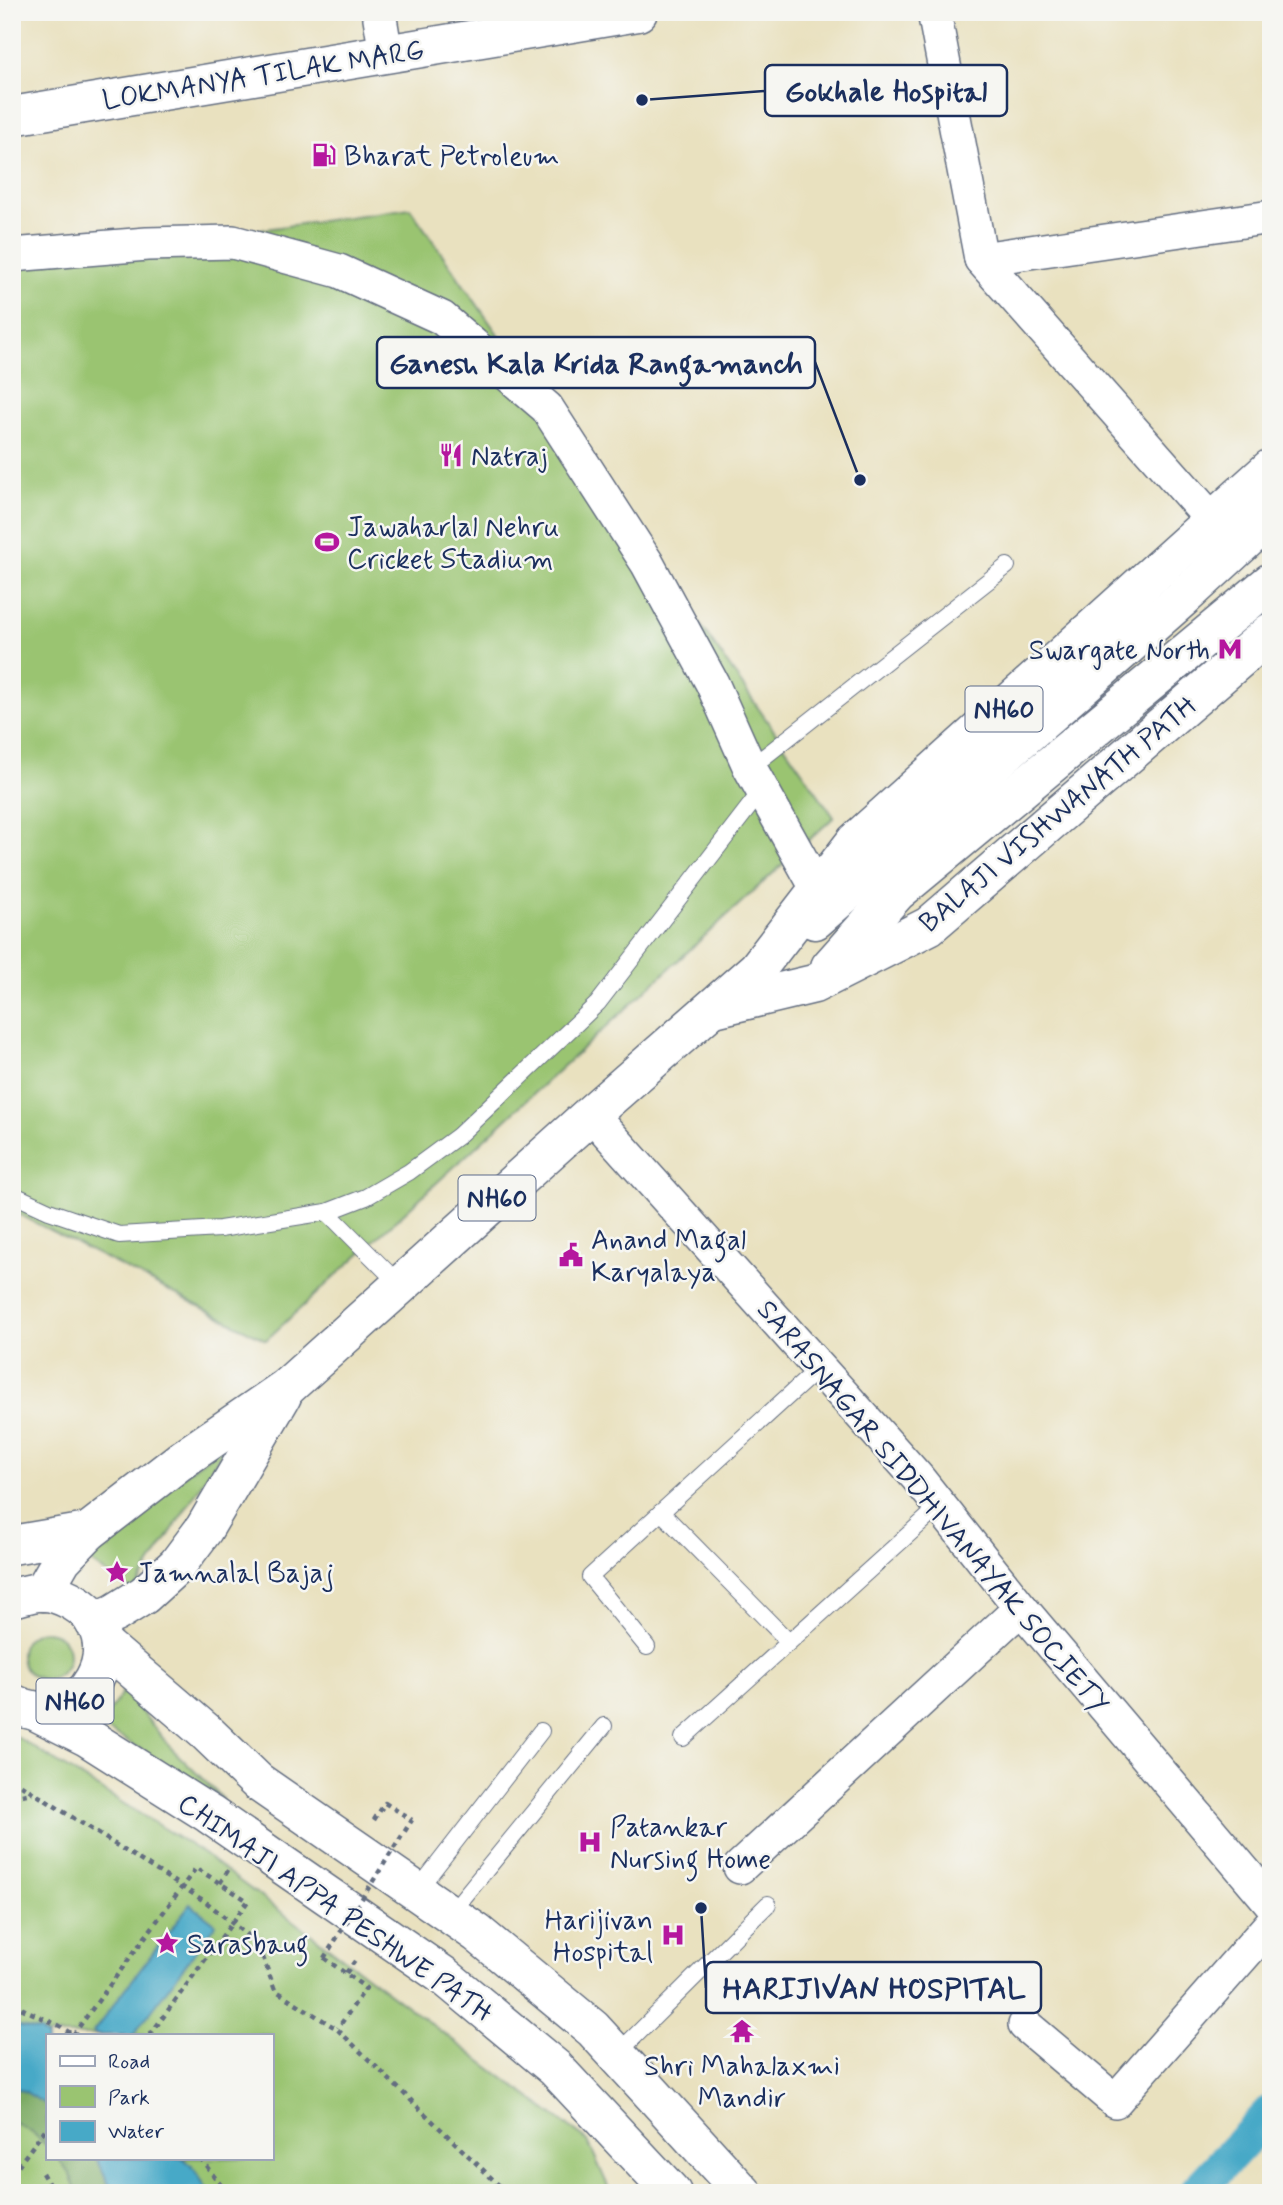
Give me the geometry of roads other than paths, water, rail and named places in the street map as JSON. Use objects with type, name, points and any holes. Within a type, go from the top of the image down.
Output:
[{"type":"main road","name":"LOKMANYA TILAK MARG","points":[[12,116],[638,12]]},
{"type":"main road","name":"BALAJI VISHWANATH PATH","points":[[28,1595],[88,1532],[180,1461],[286,1388],[757,969],[855,842],[1271,468]]},
{"type":"main road","points":[[757,969],[876,868],[1271,517]]},
{"type":"main road","points":[[814,984],[897,893],[1271,582]]},
{"type":"main road","name":"BALAJI VISHWANATH PATH","points":[[709,1009],[814,984],[929,926],[1271,632]]},
{"type":"main road","name":"BALAJI VISHWANATH PATH","points":[[28,1595],[59,1595],[79,1605],[98,1633],[115,1614],[144,1595],[177,1565],[204,1529],[286,1388]]},
{"type":"main road","points":[[12,1545],[88,1532]]},
{"type":"main road","name":"NH60","points":[[24,1707],[57,1709],[76,1700],[92,1685],[101,1665],[98,1633]]},
{"type":"main road","name":"CHIMAJI APPA PESHWE PATH","points":[[98,1633],[258,1782],[487,1941],[593,2029],[743,2193]]},
{"type":"main road","name":"CHIMAJI APPA PESHWE PATH","points":[[24,1707],[87,1737],[198,1807],[444,1976],[555,2068],[672,2193]]},
{"type":"street","points":[[379,12],[386,54]]},
{"type":"street","points":[[934,12],[981,259],[1213,521]]},
{"type":"street","points":[[981,259],[1271,217]]},
{"type":"street","points":[[12,255],[147,244],[233,242],[339,271],[442,318],[547,408],[647,563],[712,683],[756,779],[818,890]]},
{"type":"street","name":"SARASNAGAR SIDDHIVANAYAK SOCIETY","points":[[591,1114],[820,1367],[940,1506],[1021,1608],[1271,1903]]},
{"type":"street","points":[[740,1867],[1021,1608]]},
{"type":"street","points":[[1025,2025],[1115,2101],[1271,1924]]},
{"type":"lane","points":[[12,1194],[49,1211],[119,1235],[220,1229],[327,1212],[366,1197],[409,1172],[458,1136],[598,1003],[756,779],[1007,566]]},
{"type":"lane","points":[[327,1212],[400,1286]]},
{"type":"lane","points":[[647,1647],[590,1577],[820,1367]]},
{"type":"lane","points":[[683,1738],[940,1506]]},
{"type":"lane","points":[[661,1512],[789,1642]]},
{"type":"lane","points":[[450,1914],[604,1726]]},
{"type":"lane","points":[[417,1891],[541,1731]]},
{"type":"lane","points":[[616,2055],[768,1904]]},
{"type":"water","points":[[190,1904],[216,1924],[134,2034],[93,2032]]},
{"type":"water","points":[[12,2025],[40,2031],[46,2037],[46,2104],[12,2087]]},
{"type":"water","points":[[98,2160],[185,2160],[210,2193],[113,2193]]},
{"type":"waterway","points":[[1195,2193],[1271,2112]]},
{"type":"place","name":"Gokhale Hospital","points":[[642,100]]},
{"type":"place","name":"Bharat Petroleum","points":[[324,155]]},
{"type":"place","name":"Natraj","points":[[451,455]]},
{"type":"place","name":"Ganesh Kala Krida Rangamanch","points":[[860,480]]},
{"type":"place","name":"Jawaharlal Nehru Cricket Stadium","points":[[327,542]]},
{"type":"place","name":"Swargate North","points":[[1230,649]]},
{"type":"place","name":"Anand Magal Karyalaya","points":[[571,1255]]},
{"type":"place","name":"Jamnalal Bajaj","points":[[117,1572]]},
{"type":"place","name":"Patankar Nursing Home","points":[[590,1842]]},
{"type":"place","name":"HARIJIVAN HOSPITAL","points":[[701,1908]]},
{"type":"place","name":"Harijivan Hospital","points":[[673,1935]]},
{"type":"place","name":"Sarasbaug","points":[[167,1943]]},
{"type":"place","name":"Shri Mahalaxmi Mandir","points":[[742,2031]]}]
